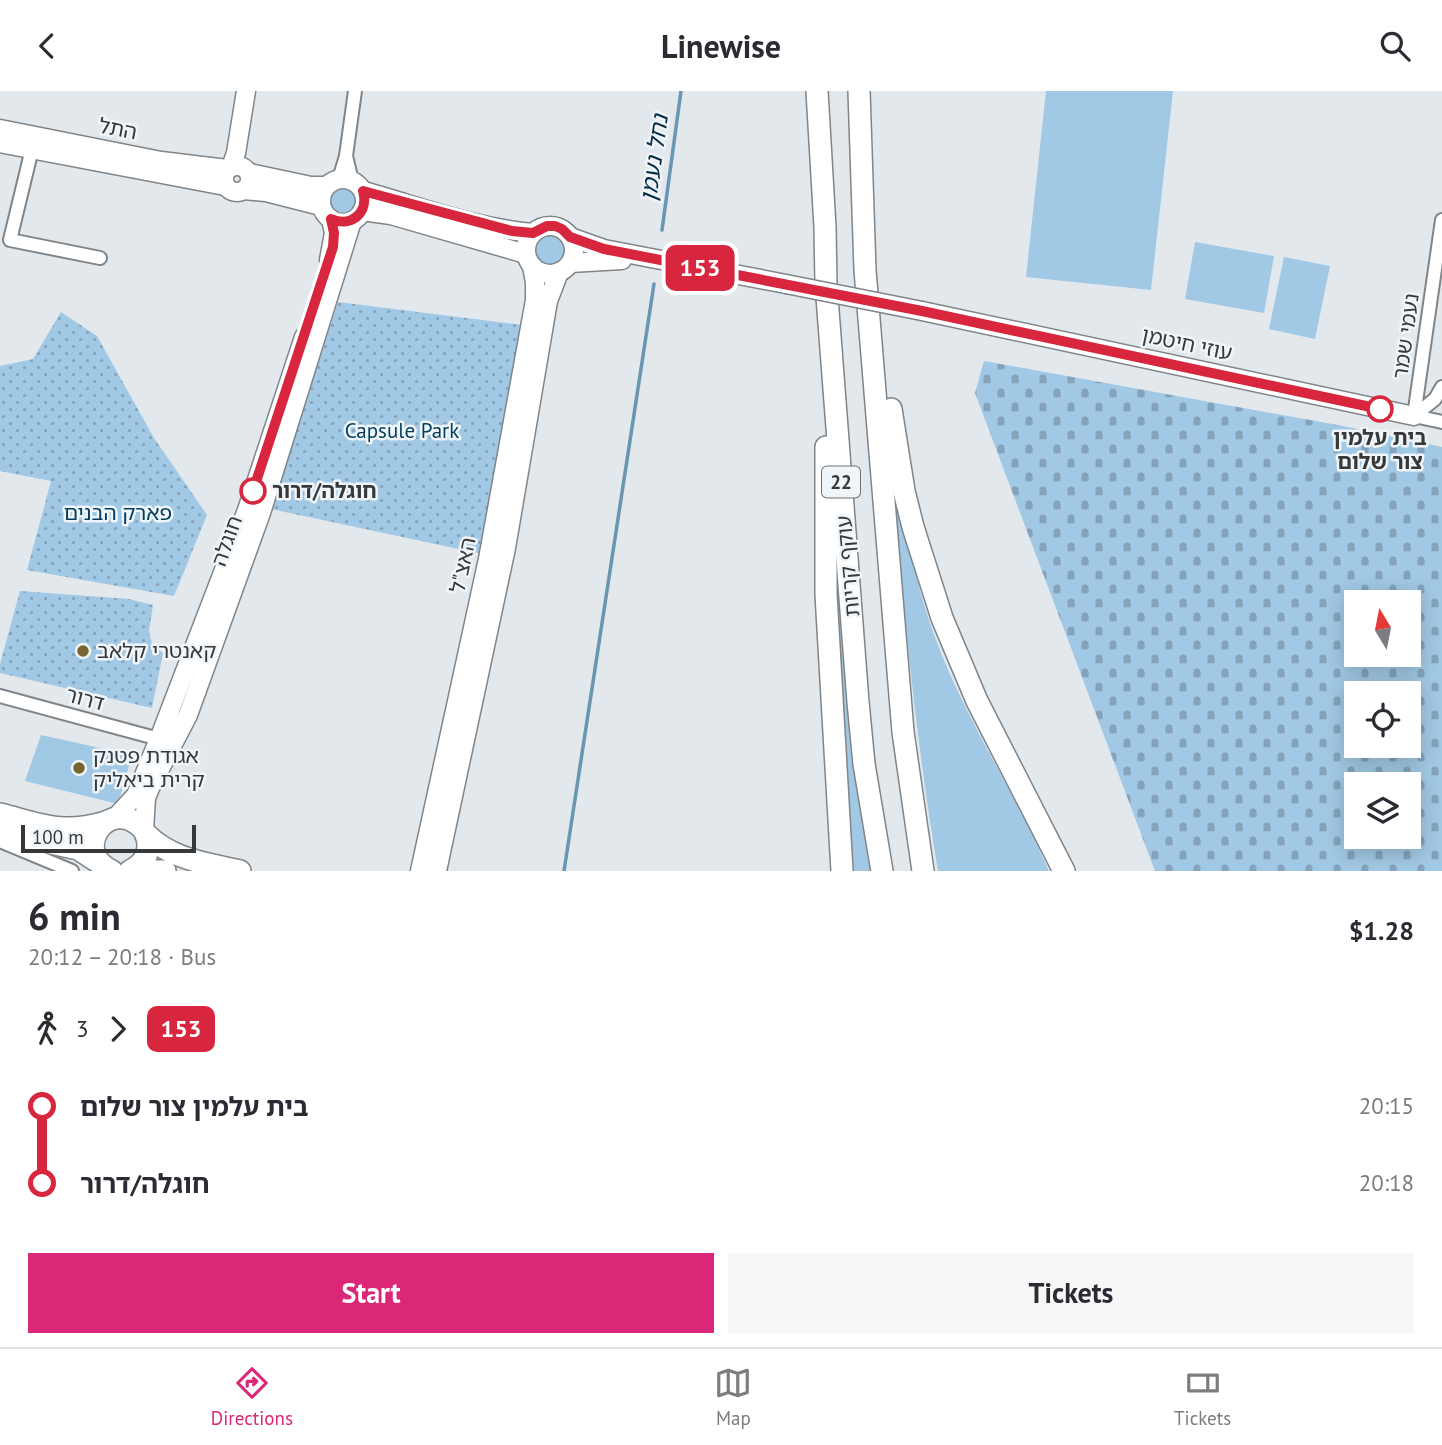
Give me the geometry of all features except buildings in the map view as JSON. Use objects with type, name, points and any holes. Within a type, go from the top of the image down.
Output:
[{"type":"highway","name":"עוקף קריות","points":[[817,91],[826,284],[858,702],[864,764],[882,871]]},
{"type":"highway","name":"עוקף קריות","points":[[859,91],[865,270],[903,732],[923,871]]},
{"type":"highway","points":[[864,220],[896,446],[904,491],[924,567],[977,701],[1065,868]]},
{"type":"highway","points":[[826,284],[826,594],[842,871]]},
{"type":"highway","points":[[0,814],[61,829],[86,828],[110,820],[130,819],[158,846],[178,856],[240,871]]},
{"type":"highway","points":[[105,866],[93,850],[93,842],[97,831],[110,820]]},
{"type":"highway","points":[[836,871],[839,830]]},
{"type":"highway","points":[[0,832],[78,849],[105,866]]},
{"type":"highway","points":[[132,871],[146,856],[148,846],[145,832]]},
{"type":"highway","points":[[132,871],[165,871]]},
{"type":"street","points":[[237,176],[246,91]]},
{"type":"street","points":[[355,91],[345,184],[365,204],[357,216]]},
{"type":"street","name":"התל","points":[[0,129],[237,176],[266,192],[326,213]]},
{"type":"street","points":[[53,139],[41,141],[32,149],[10,240],[100,258]]},
{"type":"street","name":"התל","points":[[0,143],[301,185],[345,184],[478,223],[533,233]]},
{"type":"street","points":[[345,184],[321,195],[326,213],[338,222],[357,216],[391,215],[529,260],[545,274],[565,268],[628,260],[674,263]]},
{"type":"street","name":"חוגלה","points":[[110,820],[136,795],[247,510],[333,247],[334,233],[326,213]]},
{"type":"street","points":[[345,247],[354,233],[365,224],[391,215]]},
{"type":"street","name":"חוגלה","points":[[145,832],[146,798],[188,715],[252,538],[357,216]]},
{"type":"street","name":"נעמי שמר","points":[[1414,416],[1442,220]]},
{"type":"street","points":[[529,260],[526,247],[533,233],[547,226],[555,226],[570,237],[574,248],[565,268]]},
{"type":"street","points":[[570,237],[604,249],[674,263]]},
{"type":"street","name":"האצ\"ל","points":[[429,868],[535,300],[536,282],[529,260]]},
{"type":"street","name":"עוזי חיטמן","points":[[674,263],[922,311],[1442,422]]},
{"type":"street","name":"האצ\"ל","points":[[429,868],[506,548],[548,301],[565,268]]},
{"type":"street","name":"נעמי שמר","points":[[1414,416],[1435,399],[1442,387]]},
{"type":"street","name":"דרור","points":[[0,696],[159,739]]},
{"type":"street","points":[[0,841],[72,871]]},
{"type":"green space","points":[[1046,91],[1173,91],[1151,290],[1026,277]]},
{"type":"green space","points":[[343,186],[354,190],[358,201],[354,212],[343,216],[332,212],[328,201],[332,190]]},
{"type":"green space","points":[[550,232],[562,238],[568,250],[562,262],[550,268],[538,262],[532,250],[538,238]]},
{"type":"green space","points":[[1195,242],[1274,256],[1264,313],[1185,299]]},
{"type":"green space","points":[[1284,257],[1330,266],[1315,339],[1269,329]]},
{"type":"green space","name":"Capsule Park","points":[[338,302],[523,325],[482,554],[271,509]]},
{"type":"green space","name":"פארק הבנים","points":[[61,312],[97,336],[154,438],[207,515],[174,596],[27,570],[51,481],[0,471],[0,366],[33,359]]},
{"type":"green space","name":"בית עלמין צור שלום","points":[[984,361],[1343,426],[1442,447],[1442,871],[1155,871],[975,393]]},
{"type":"green space","points":[[891,464],[916,575],[936,640],[962,699],[1049,871],[938,871],[916,719]]},
{"type":"green space","points":[[835,543],[852,733],[871,871],[854,871],[837,666]]},
{"type":"green space","points":[[20,591],[129,599],[153,605],[149,631],[152,645],[163,653],[152,708],[0,673],[0,664]]},
{"type":"green space","name":"אגודת פטנק קרית ביאליק","points":[[41,735],[132,755],[118,804],[25,781]]},
{"type":"waterway","name":"נחל נעמן","points":[[662,230],[681,91]]},
{"type":"waterway","points":[[564,871],[654,284]]},
{"type":"bus line","name":"153","points":[[253,491],[333,247],[331,219],[345,223],[358,216],[365,204],[363,191],[512,231],[533,233],[539,228],[555,226],[570,237],[604,249],[922,311],[1380,409]]},
{"type":"place","name":"בית עלמין צור שלום","points":[[1380,409]]},
{"type":"place","name":"חוגלה/דרור","points":[[253,491]]},
{"type":"place","name":"קאנטרי קלאב","points":[[83,651]]},
{"type":"place","name":"אגודת פטנק קרית ביאליק","points":[[79,768]]}]
